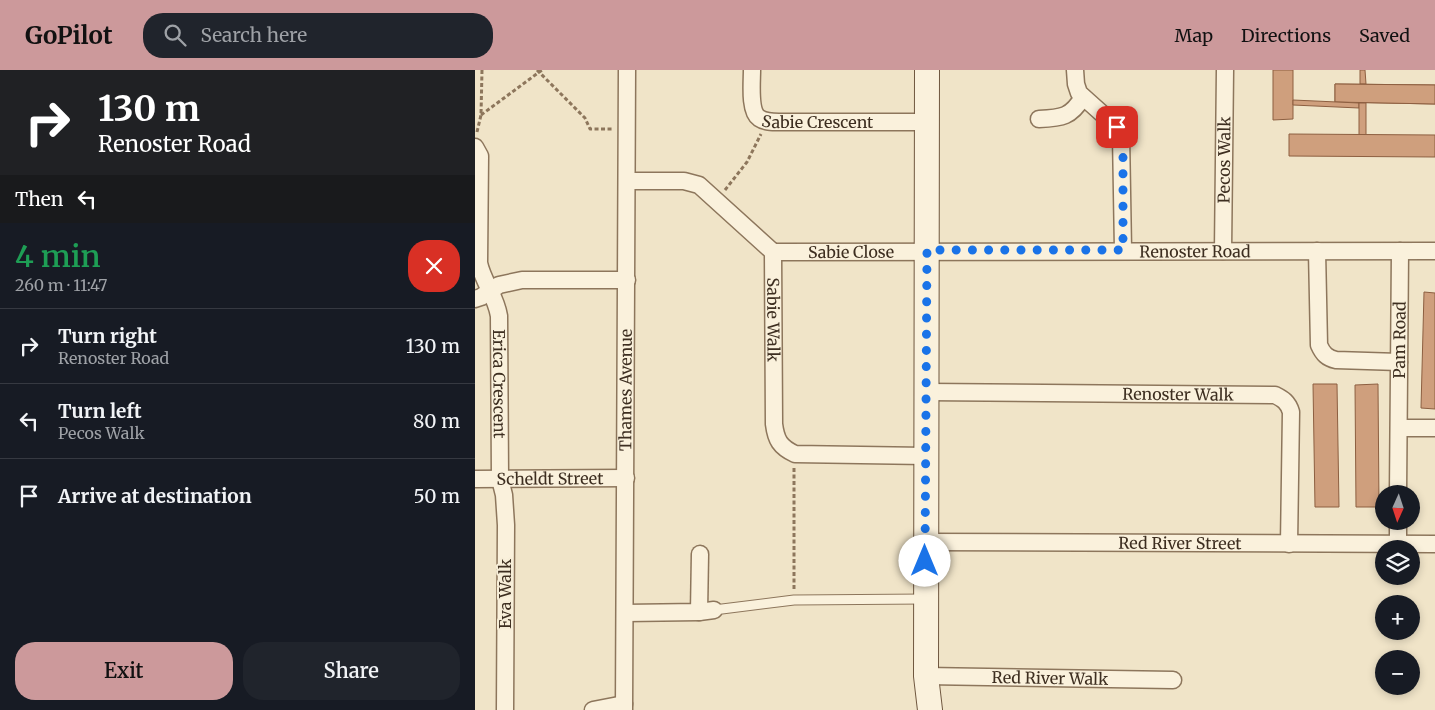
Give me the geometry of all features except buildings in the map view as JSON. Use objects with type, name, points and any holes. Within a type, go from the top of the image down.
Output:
[{"type":"street","name":"Thames Avenue","points":[[624,707],[627,70]]},
{"type":"street","name":"Sabie Crescent","points":[[752,70],[752,105],[754,113],[759,118],[767,121],[927,122]]},
{"type":"street","points":[[927,70],[925,542],[926,676],[930,710]]},
{"type":"street","points":[[1075,70],[1077,90],[1117,127],[1121,135],[1123,250]]},
{"type":"street","name":"Pecos Walk","points":[[1223,250],[1225,70]]},
{"type":"street","points":[[1039,119],[1057,119],[1067,116],[1075,109],[1083,97]]},
{"type":"street","name":"Erica Crescent","points":[[476,140],[480,156],[479,263],[482,275],[495,298],[499,316],[500,479]]},
{"type":"street","points":[[627,181],[693,182],[717,200],[773,252]]},
{"type":"street","name":"Renoster Road","points":[[927,250],[1435,251]]},
{"type":"street","name":"Sabie Close","points":[[773,252],[927,250]]},
{"type":"street","points":[[1317,251],[1319,345],[1323,353],[1329,358],[1336,360],[1399,362]]},
{"type":"street","name":"Pam Road","points":[[1399,485],[1400,251]]},
{"type":"street","name":"Sabie Walk","points":[[773,252],[774,424],[779,444],[795,454]]},
{"type":"street","points":[[475,299],[481,298],[499,285],[522,280],[627,280]]},
{"type":"street","name":"Renoster Walk","points":[[926,392],[1275,395],[1288,404],[1291,412],[1289,544]]},
{"type":"street","points":[[1399,428],[1435,428]]},
{"type":"street","points":[[795,454],[926,456]]},
{"type":"street","name":"Scheldt Street","points":[[475,479],[626,478]]},
{"type":"street","name":"Eva Walk","points":[[500,479],[504,494],[506,525],[505,710]]},
{"type":"street","name":"Red River Street","points":[[925,542],[1375,544]]},
{"type":"street","name":"Red River Street","points":[[1420,544],[1435,544]]},
{"type":"street","points":[[625,613],[707,611],[700,554]]},
{"type":"street","name":"Red River Walk","points":[[926,676],[1173,680]]},
{"type":"street","points":[[593,710],[624,707]]},
{"type":"lane","points":[[707,611],[795,600],[926,599]]},
{"type":"path","points":[[476,140],[481,115],[481,70]]},
{"type":"path","points":[[481,115],[539,71],[585,118],[590,129],[627,130]]},
{"type":"path","points":[[717,200],[747,162],[767,121]]},
{"type":"path","points":[[795,454],[795,600]]},
{"type":"route","points":[[925,561],[927,250],[1123,250],[1123,143],[1117,127]]}]
